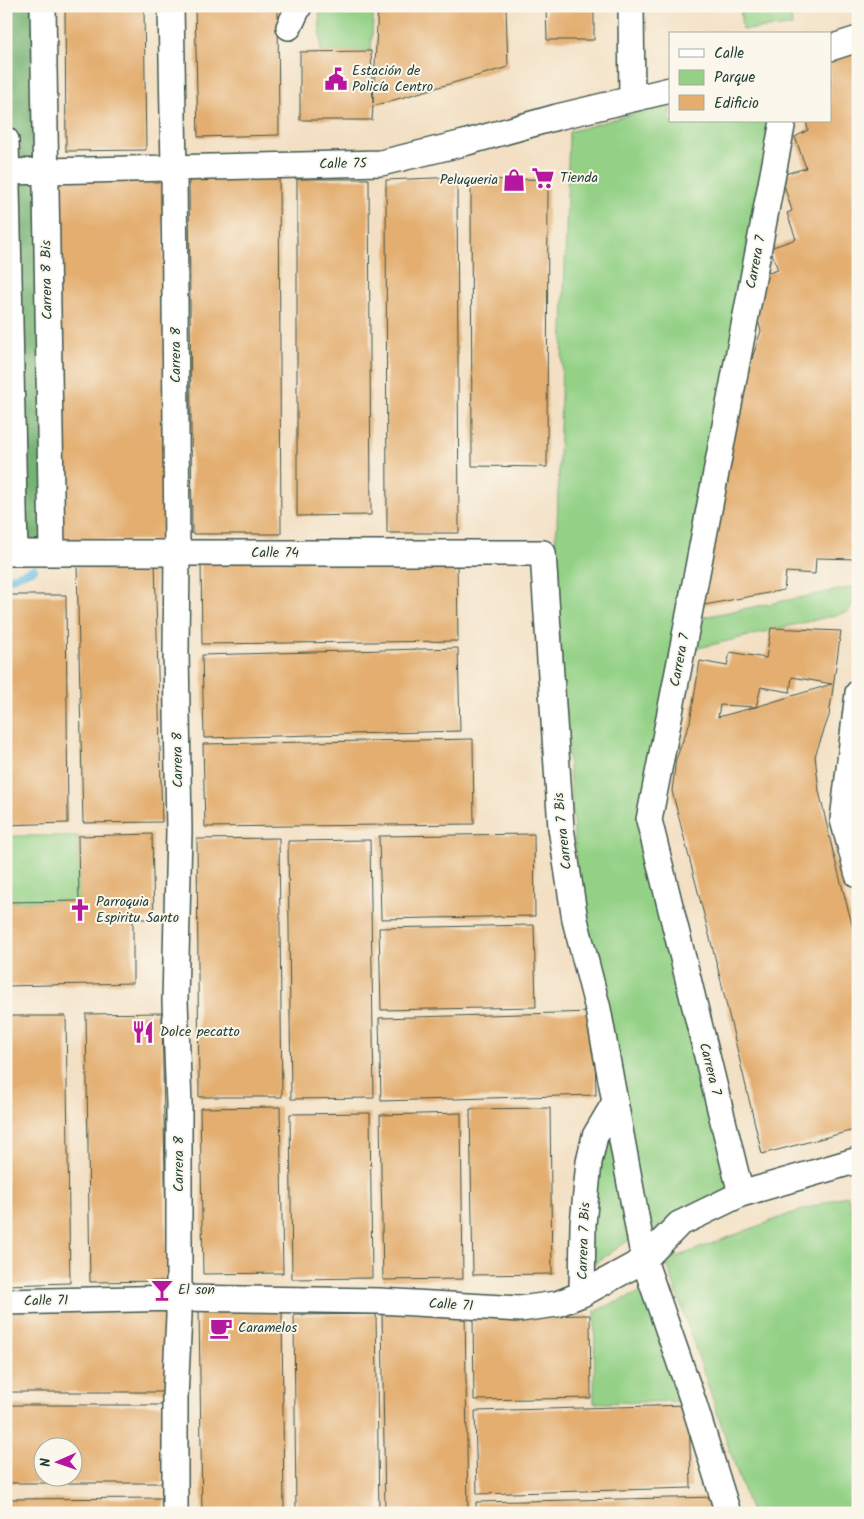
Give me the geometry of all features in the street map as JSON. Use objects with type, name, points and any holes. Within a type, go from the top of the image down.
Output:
[{"type":"street","name":"Carrera 8 Bis","points":[[43,6],[52,553]]},
{"type":"street","name":"Carrera 8","points":[[171,6],[178,553],[176,651],[179,831],[175,1002],[179,1104],[179,1316],[175,1397],[175,1513]]},
{"type":"street","points":[[631,6],[632,99]]},
{"type":"street","points":[[832,47],[858,39]]},
{"type":"street","name":"Calle 75","points":[[7,172],[381,163],[669,90]]},
{"type":"street","name":"Carrera 7","points":[[741,1194],[649,820],[783,122]]},
{"type":"street","points":[[6,140],[10,553]]},
{"type":"street","name":"Calle 74","points":[[10,553],[543,553]]},
{"type":"street","name":"Carrera 7 Bis","points":[[543,553],[561,828],[575,920],[598,1010],[644,1260]]},
{"type":"street","points":[[858,693],[850,818],[858,875]]},
{"type":"street","name":"Carrera 7 Bis","points":[[582,1294],[583,1224],[589,1162],[595,1136],[614,1104]]},
{"type":"street","name":"Calle 71","points":[[6,1302],[178,1298],[379,1301],[520,1309],[557,1304],[582,1294],[644,1260],[679,1224],[741,1194],[858,1160]]},
{"type":"street","points":[[644,1260],[693,1401],[728,1513]]},
{"type":"shaded area","points":[[858,1192],[858,1232],[847,1195]]},
{"type":"green space","points":[[6,6],[43,6],[52,553],[15,553],[6,140]]},
{"type":"green space","points":[[319,6],[374,6],[371,51],[321,52]]},
{"type":"green space","points":[[740,6],[791,6],[792,26],[742,30]]},
{"type":"green space","points":[[669,103],[669,122],[778,122],[645,821],[732,1186],[646,1235],[577,873],[553,557],[557,527],[569,132]]},
{"type":"green space","points":[[858,586],[858,592],[848,612],[690,650],[698,618]]},
{"type":"green space","points":[[6,836],[78,836],[79,901],[6,902]]},
{"type":"green space","points":[[613,1114],[635,1236],[587,1269],[586,1224]]},
{"type":"green space","points":[[847,1195],[858,1232],[858,1513],[751,1513],[666,1261],[787,1215]]},
{"type":"green space","points":[[653,1287],[693,1401],[594,1403],[595,1311]]},
{"type":"building","points":[[65,6],[144,6],[146,150],[66,151]]},
{"type":"building","points":[[195,6],[278,6],[279,135],[198,137]]},
{"type":"building","points":[[378,6],[506,6],[508,67],[373,106],[372,120],[300,120],[300,52],[371,51],[373,103]]},
{"type":"building","points":[[546,6],[594,6],[594,40],[547,40]]},
{"type":"building","points":[[858,45],[858,559],[816,558],[815,574],[786,572],[784,590],[699,606],[736,409],[761,331],[754,305],[759,276],[778,270],[770,248],[796,239],[787,213],[792,211],[781,175],[806,168],[795,137],[808,130],[806,122],[832,122],[832,53]]},
{"type":"building","points":[[279,174],[281,534],[192,534],[189,175]]},
{"type":"building","points":[[457,177],[459,533],[387,533],[386,180]]},
{"type":"building","points":[[54,178],[163,179],[165,540],[62,540]]},
{"type":"building","points":[[297,179],[369,179],[371,515],[297,516]]},
{"type":"building","points":[[548,179],[547,467],[472,466],[471,180]]},
{"type":"building","points":[[457,557],[458,641],[202,644],[201,561]]},
{"type":"building","points":[[155,561],[162,822],[83,823],[77,564]]},
{"type":"building","points":[[6,595],[66,595],[68,823],[6,825]]},
{"type":"building","points":[[771,628],[841,631],[829,716],[815,756],[819,791],[858,947],[858,1129],[762,1154],[719,973],[672,791],[676,759],[690,722],[700,661],[727,666],[730,652],[766,658]],"holes":[[[792,677],[832,684],[756,707],[761,687],[790,692]],[[720,705],[755,707],[718,717]]]},
{"type":"building","points":[[458,648],[460,731],[204,738],[202,655]]},
{"type":"building","points":[[473,739],[474,824],[205,827],[203,744]]},
{"type":"building","name":"Parroquia Espiritu Santo","points":[[152,834],[154,919],[133,919],[133,983],[6,986],[6,902],[79,901],[78,836]]},
{"type":"building","points":[[534,834],[535,916],[381,919],[379,836]]},
{"type":"building","points":[[279,838],[282,1097],[199,1097],[197,839]]},
{"type":"building","points":[[370,840],[374,1098],[291,1099],[288,841]]},
{"type":"building","points":[[534,925],[536,1007],[381,1010],[379,928]]},
{"type":"building","points":[[594,1012],[596,1095],[381,1101],[379,1018]]},
{"type":"building","points":[[162,1013],[167,1281],[90,1282],[86,1014]]},
{"type":"building","points":[[6,1016],[66,1016],[70,1283],[6,1285]]},
{"type":"building","points":[[280,1107],[283,1273],[203,1274],[200,1108]]},
{"type":"building","points":[[550,1108],[552,1274],[473,1275],[470,1109]]},
{"type":"building","points":[[370,1113],[372,1278],[292,1279],[290,1114]]},
{"type":"building","points":[[461,1113],[463,1279],[383,1280],[380,1115]]},
{"type":"building","points":[[6,1309],[166,1310],[166,1392],[6,1392]]},
{"type":"building","points":[[282,1309],[284,1513],[202,1513],[199,1310]]},
{"type":"building","points":[[465,1312],[468,1513],[385,1513],[382,1313]]},
{"type":"building","points":[[376,1314],[379,1513],[296,1513],[294,1315]]},
{"type":"building","points":[[590,1315],[591,1398],[474,1400],[473,1317]]},
{"type":"building","points":[[6,1405],[162,1405],[162,1483],[82,1483],[82,1436],[32,1436],[32,1483],[6,1483]]},
{"type":"building","points":[[689,1405],[691,1488],[477,1494],[475,1411]]},
{"type":"building","points":[[720,1497],[720,1513],[476,1513],[476,1502]]},
{"type":"building","points":[[164,1498],[164,1513],[6,1513],[6,1499]]},
{"type":"waterway","points":[[6,580],[34,569]]},
{"type":"place","name":"Estación de Policía Centro","points":[[336,79]]},
{"type":"place","name":"Tienda","points":[[543,178]]},
{"type":"place","name":"Peluqueria","points":[[514,180]]},
{"type":"place","name":"Parroquia Espiritu Santo","points":[[80,910]]},
{"type":"place","name":"Dolce pecatto","points":[[143,1032]]},
{"type":"place","name":"El son","points":[[162,1290]]},
{"type":"place","name":"Caramelos","points":[[221,1328]]}]
